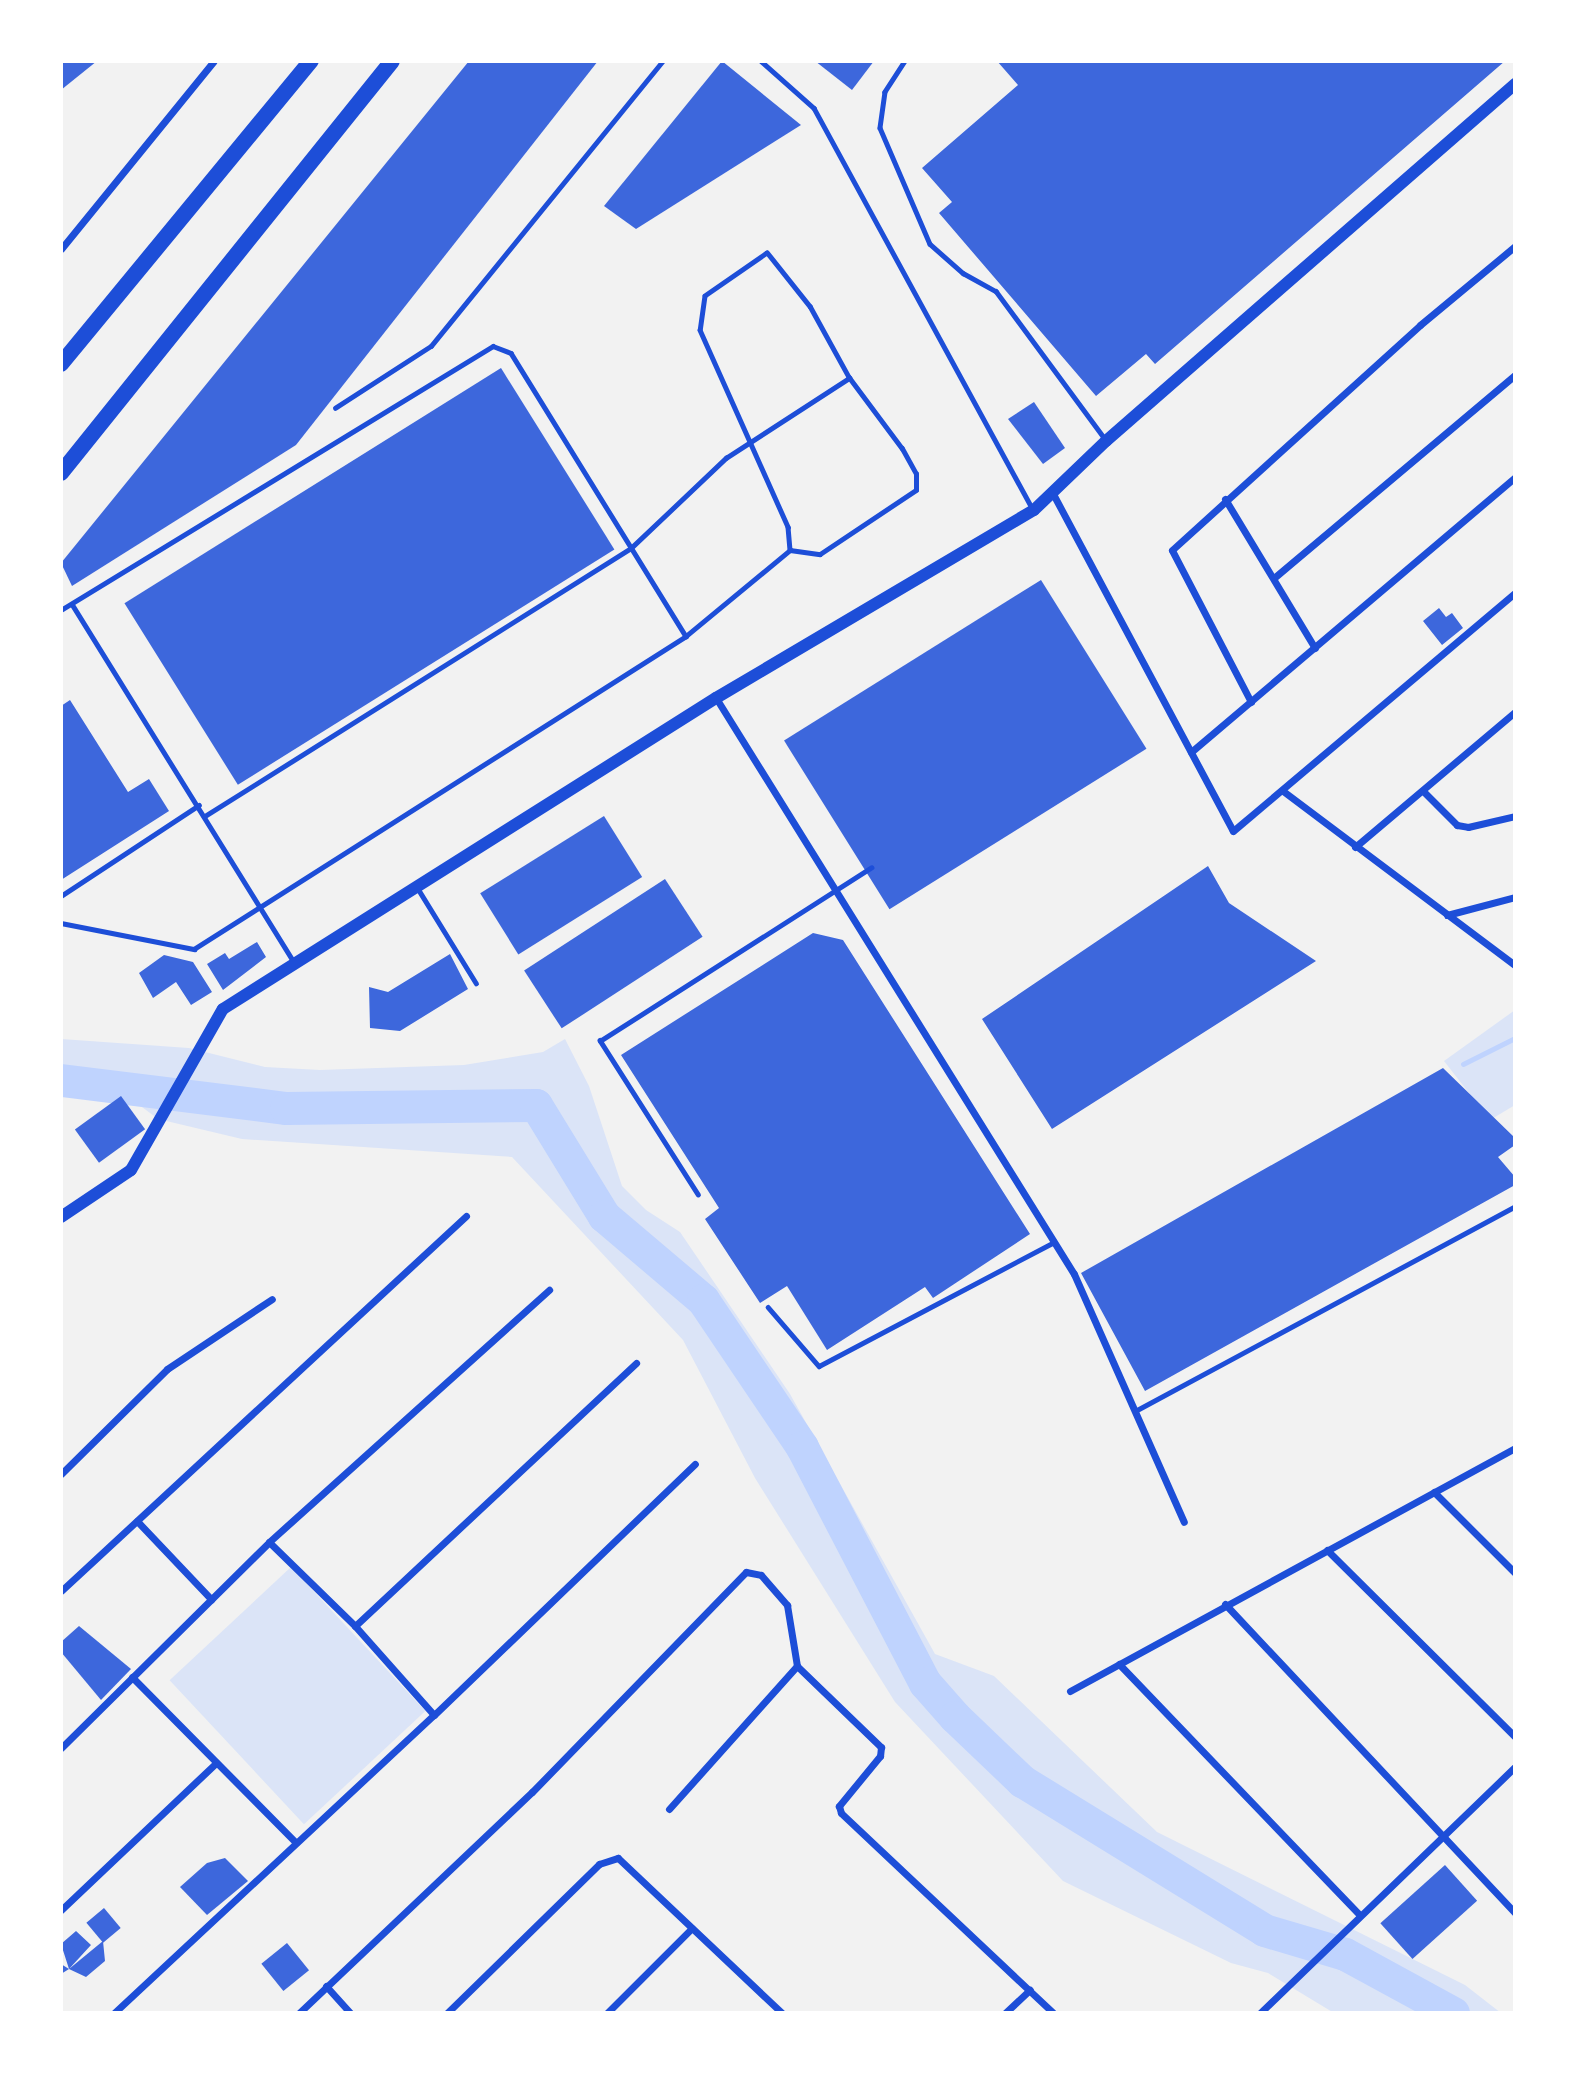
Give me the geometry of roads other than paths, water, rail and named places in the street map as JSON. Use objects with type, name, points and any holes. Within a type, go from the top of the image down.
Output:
[{"type":"highway","points":[[61,365],[312,61]]},
{"type":"highway","points":[[61,473],[392,61]]},
{"type":"main road","points":[[61,1217],[131,1170],[162,1119],[198,1046],[223,1009],[716,698],[1034,510],[1106,441],[1515,84]]},
{"type":"street","points":[[61,248],[214,61]]},
{"type":"street","points":[[1251,702],[1172,550],[1225,499],[1515,246]]},
{"type":"street","points":[[1275,577],[1515,375]]},
{"type":"street","points":[[1191,752],[1515,477]]},
{"type":"street","points":[[1052,492],[1233,831],[1515,593]]},
{"type":"street","points":[[1225,499],[1275,577],[1315,648]]},
{"type":"street","points":[[716,698],[1054,1242],[1099,1323],[1184,1522]]},
{"type":"street","points":[[1355,847],[1515,712]]},
{"type":"street","points":[[1283,791],[1515,965]]},
{"type":"street","points":[[1423,791],[1457,825],[1468,827],[1515,816]]},
{"type":"street","points":[[1447,915],[1515,897]]},
{"type":"street","points":[[61,1591],[466,1216]]},
{"type":"street","points":[[61,1748],[269,1542],[549,1290]]},
{"type":"street","points":[[61,1474],[167,1369],[272,1299]]},
{"type":"street","points":[[355,1626],[636,1363]]},
{"type":"street","points":[[1070,1690],[1515,1448]]},
{"type":"street","points":[[114,2013],[434,1715],[695,1464]]},
{"type":"street","points":[[1434,1492],[1515,1573]]},
{"type":"street","points":[[137,1521],[211,1600]]},
{"type":"street","points":[[269,1542],[355,1626],[434,1715]]},
{"type":"street","points":[[1328,1550],[1515,1737]]},
{"type":"street","points":[[299,2013],[532,1791],[746,1572],[761,1575],[788,1605],[797,1666],[881,1746],[880,1756],[839,1806],[841,1813],[1053,2013]]},
{"type":"street","points":[[1225,1604],[1515,1913]]},
{"type":"street","points":[[1119,1664],[1360,1915]]},
{"type":"street","points":[[669,1809],[797,1666]]},
{"type":"street","points":[[132,1677],[296,1843]]},
{"type":"street","points":[[61,1910],[216,1763]]},
{"type":"street","points":[[1260,2013],[1515,1767]]},
{"type":"street","points":[[447,2013],[600,1864],[618,1858],[778,2011]]},
{"type":"street","points":[[607,2013],[692,1928]]},
{"type":"street","points":[[327,1986],[351,2013]]},
{"type":"street","points":[[1005,2013],[1030,1990]]},
{"type":"lane","points":[[334,408],[431,346],[445,324],[663,61]]},
{"type":"lane","points":[[761,61],[814,108],[1034,510]]},
{"type":"lane","points":[[905,61],[885,92],[880,128],[930,244],[962,273],[996,291],[1106,441]]},
{"type":"lane","points":[[61,923],[194,949],[686,636],[790,550],[820,554],[916,490],[916,474],[902,449],[849,378],[810,307],[767,253],[705,296],[699,313],[700,330],[788,527],[790,550]]},
{"type":"lane","points":[[61,610],[493,346],[511,353],[686,636]]},
{"type":"lane","points":[[205,816],[631,548],[751,440],[849,378]]},
{"type":"lane","points":[[72,604],[295,963]]},
{"type":"lane","points":[[61,896],[199,805]]},
{"type":"lane","points":[[698,1195],[600,1041],[871,869]]},
{"type":"lane","points":[[416,887],[477,982]]},
{"type":"lane","points":[[1137,1410],[1514,1207]]},
{"type":"lane","points":[[768,1307],[819,1366],[1054,1242]]},
{"type":"waterway","points":[[1463,1064],[1515,1038]]},
{"type":"waterway","points":[[61,1080],[286,1108],[536,1105],[604,1216],[703,1300],[802,1447],[925,1683],[955,1717],[1022,1781],[1264,1930],[1345,1954],[1453,2013]]}]
